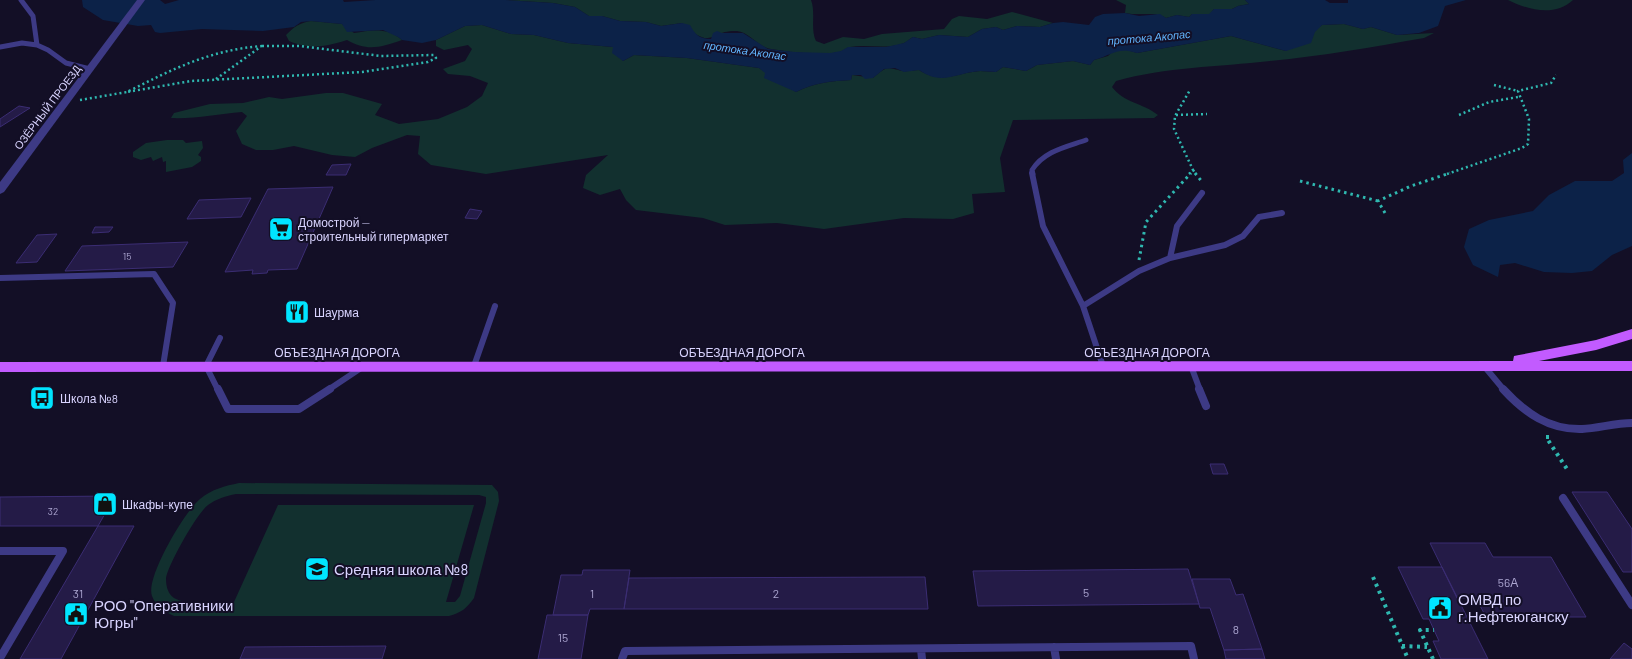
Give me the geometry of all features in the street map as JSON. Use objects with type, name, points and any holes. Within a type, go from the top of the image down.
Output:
[{"type":"main road","points":[[1484,366],[1557,354],[1632,334]]},
{"type":"main road","name":"ОБЪЕЗДНАЯ ДОРОГА","points":[[0,367],[1484,366]]},
{"type":"main road","points":[[1484,366],[1632,366]]},
{"type":"street","name":"ОЗЁРНЫЙ ПРОЕЗД","points":[[0,190],[141,0]]},
{"type":"lane","points":[[21,0],[34,16],[37,45]]},
{"type":"lane","points":[[0,47],[22,43],[37,45],[48,50],[66,63],[90,69]]},
{"type":"lane","points":[[1086,140],[1056,150],[1038,160],[1032,170],[1043,226],[1060,263],[1084,306],[1103,366]]},
{"type":"lane","points":[[1170,258],[1177,226],[1202,193]]},
{"type":"lane","points":[[1084,306],[1139,271],[1170,258],[1225,245],[1243,236],[1259,217],[1282,213]]},
{"type":"lane","points":[[0,278],[154,274],[173,303],[163,366]]},
{"type":"lane","points":[[474,366],[495,306]]},
{"type":"lane","points":[[220,338],[206,366],[228,409],[299,409],[364,366]]},
{"type":"lane","points":[[1191,366],[1206,406]]},
{"type":"lane","points":[[1484,366],[1524,411],[1552,426],[1567,429],[1632,423]]},
{"type":"lane","points":[[1563,498],[1632,605]]},
{"type":"lane","points":[[0,552],[63,551],[0,658]]},
{"type":"lane","points":[[622,659],[625,651],[921,654],[1054,647],[1191,646],[1194,659]]},
{"type":"lane","points":[[1054,647],[1056,659]]},
{"type":"path","points":[[65,103],[191,81],[362,72],[428,62],[436,58],[434,55],[375,55],[312,48],[239,48],[208,55],[127,92]]},
{"type":"path","points":[[215,80],[260,48]]},
{"type":"path","points":[[1494,85],[1518,91],[1551,83],[1556,75]]},
{"type":"path","points":[[1139,271],[1146,222],[1153,212],[1193,170],[1174,128],[1175,116],[1190,90]]},
{"type":"path","points":[[1300,181],[1378,201],[1411,186],[1514,150],[1528,144],[1531,128],[1526,111],[1518,97],[1518,91]]},
{"type":"path","points":[[1459,115],[1489,102],[1518,97]]},
{"type":"path","points":[[1175,116],[1207,114]]},
{"type":"path","points":[[1378,201],[1384,213]]},
{"type":"path","points":[[1554,437],[1546,437],[1569,472]]},
{"type":"path","points":[[1373,577],[1408,659]]},
{"type":"path","points":[[1433,659],[1420,630],[1434,630]]},
{"type":"path","points":[[1402,646],[1427,647]]},
{"type":"green space","points":[[505,0],[811,0],[814,36],[816,41],[824,44],[843,37],[864,39],[882,34],[944,29],[952,19],[959,16],[987,19],[1012,12],[1053,23],[1040,27],[1017,26],[1003,30],[996,27],[982,29],[968,37],[939,35],[922,39],[913,37],[905,43],[898,45],[884,47],[857,46],[849,47],[840,52],[815,54],[766,48],[746,34],[737,31],[720,33],[706,38],[692,32],[682,23],[661,26],[646,22],[620,21],[602,16],[589,16],[575,7],[553,3]]},
{"type":"green space","points":[[1116,0],[1245,0],[1249,4],[1232,9],[1214,9],[1210,14],[1192,14],[1189,17],[1177,15],[1166,18],[1152,14],[1125,13],[1126,5]]},
{"type":"green space","points":[[1508,0],[1573,0],[1558,9],[1541,10],[1524,7]]},
{"type":"green space","points":[[311,21],[342,24],[354,33],[373,30],[385,31],[402,40],[374,47],[361,46],[347,40],[318,46],[304,46],[289,41],[286,35],[289,32],[300,24]]},
{"type":"green space","points":[[1344,24],[1363,29],[1371,27],[1397,35],[1434,33],[1424,38],[1347,51],[1289,59],[1173,70],[1116,81],[1112,87],[1117,92],[1128,100],[1158,115],[1154,118],[1013,120],[1000,158],[1005,192],[972,194],[974,213],[953,219],[904,218],[824,229],[777,223],[725,225],[703,218],[636,210],[626,200],[620,189],[600,195],[583,188],[586,175],[608,155],[486,174],[431,165],[418,154],[420,136],[407,135],[372,148],[355,157],[332,155],[294,146],[273,150],[256,150],[242,144],[236,131],[247,116],[242,112],[171,118],[174,113],[210,104],[243,103],[269,97],[282,99],[326,93],[343,93],[382,104],[375,115],[399,124],[438,119],[467,107],[482,96],[488,83],[470,76],[448,74],[443,69],[465,61],[472,49],[468,45],[444,50],[436,46],[436,40],[465,26],[482,25],[511,34],[534,35],[568,43],[613,47],[623,61],[634,55],[687,58],[759,68],[796,92],[809,86],[851,80],[852,75],[873,78],[887,68],[904,71],[919,70],[935,77],[949,77],[980,71],[996,72],[1003,67],[1026,71],[1037,65],[1073,61],[1090,65],[1094,60],[1108,56],[1113,51],[1124,49],[1137,53],[1231,36],[1286,51],[1322,25]]},
{"type":"green space","points":[[183,140],[186,143],[202,141],[203,148],[198,155],[201,157],[201,161],[192,167],[166,172],[166,161],[163,162],[162,157],[153,161],[151,157],[141,160],[133,157],[133,152],[146,143]]},
{"type":"green space","points":[[239,483],[492,485],[498,492],[499,501],[474,598],[463,610],[449,616],[174,616],[158,606],[152,596],[151,587],[160,561],[176,530],[200,499],[219,488]],"holes":[[[236,494],[479,495],[486,497],[486,503],[460,596],[455,602],[446,602],[474,505],[278,505],[234,602],[187,602],[174,598],[167,589],[166,578],[168,571],[190,528],[208,505],[225,497]]]},
{"type":"water","name":"протока Акопас","points":[[82,0],[160,0],[165,4],[179,0],[343,0],[344,2],[376,0],[505,0],[553,3],[575,7],[589,16],[602,16],[620,21],[646,22],[661,26],[682,23],[690,25],[698,35],[707,39],[711,39],[713,33],[717,31],[722,33],[743,33],[768,49],[830,53],[841,51],[848,47],[886,47],[904,43],[913,37],[922,39],[939,35],[968,37],[982,29],[996,27],[1003,30],[1017,26],[1040,27],[1063,22],[1089,25],[1095,17],[1103,14],[1125,13],[1139,16],[1160,14],[1166,18],[1177,15],[1189,17],[1192,14],[1209,14],[1214,9],[1232,9],[1249,4],[1245,0],[1325,0],[1330,3],[1348,3],[1348,0],[1466,0],[1445,6],[1438,26],[1419,33],[1397,35],[1371,27],[1363,29],[1344,24],[1322,25],[1315,32],[1311,43],[1286,51],[1231,36],[1137,53],[1119,51],[1094,60],[1090,65],[1073,61],[1037,65],[1026,71],[1003,67],[996,72],[971,72],[942,78],[927,75],[919,70],[904,72],[895,68],[884,69],[873,78],[865,79],[861,75],[852,75],[851,80],[809,86],[796,92],[764,78],[765,73],[759,68],[687,58],[634,55],[623,61],[612,53],[613,47],[568,43],[534,35],[511,34],[482,25],[465,26],[436,40],[422,43],[402,40],[383,30],[347,32],[342,24],[311,21],[301,22],[294,27],[263,31],[202,29],[160,33],[155,32],[151,25],[138,26],[103,20],[83,7]]},
{"type":"water","points":[[1632,153],[1632,246],[1612,255],[1592,271],[1572,273],[1544,272],[1515,263],[1500,265],[1498,277],[1473,265],[1464,247],[1469,229],[1489,220],[1533,211],[1549,195],[1575,181],[1612,181],[1624,173],[1623,160]]},
{"type":"building","points":[[19,106],[30,108],[0,127],[0,119]]},
{"type":"building","points":[[351,164],[346,175],[326,175],[332,165]]},
{"type":"building","name":"Домострой — строительный гипермаркет","points":[[333,187],[297,269],[268,270],[267,273],[252,274],[253,270],[225,272],[268,189]]},
{"type":"building","points":[[251,198],[241,217],[187,219],[199,200]]},
{"type":"building","points":[[470,209],[482,211],[477,219],[465,218]]},
{"type":"building","points":[[95,227],[113,227],[109,232],[92,233]]},
{"type":"building","points":[[57,234],[37,262],[16,263],[37,235]]},
{"type":"building","points":[[188,242],[173,267],[65,271],[82,246]]},
{"type":"building","points":[[1210,464],[1224,464],[1228,474],[1213,474]]},
{"type":"building","points":[[1572,492],[1607,492],[1632,529],[1632,572],[1623,572]]},
{"type":"building","points":[[115,496],[98,526],[0,526],[0,497]]},
{"type":"building","points":[[98,526],[134,526],[61,659],[20,659]]},
{"type":"building","points":[[1430,543],[1485,543],[1493,557],[1551,557],[1586,617],[1486,617],[1476,598],[1457,598]]},
{"type":"building","name":"ОМВД по г.Нефтеюганску","points":[[1398,567],[1442,567],[1488,659],[1441,659],[1433,641],[1439,641],[1429,619],[1423,619]]},
{"type":"building","points":[[1188,569],[1199,604],[978,606],[973,571]]},
{"type":"building","points":[[583,570],[630,570],[624,609],[590,609],[588,615],[553,615],[561,575],[582,575]]},
{"type":"building","points":[[925,577],[928,609],[624,609],[629,578]]},
{"type":"building","points":[[1192,579],[1230,579],[1236,595],[1243,594],[1262,649],[1224,650],[1210,608],[1200,608]]},
{"type":"building","points":[[547,615],[588,615],[581,659],[538,659]]},
{"type":"building","points":[[1624,643],[1632,649],[1632,659],[1610,659]]},
{"type":"building","points":[[386,646],[382,659],[240,659],[245,647]]},
{"type":"building","points":[[1262,649],[1265,659],[1226,659],[1224,650]]},
{"type":"place","name":"Домострой — строительный гипермаркет","points":[[281,229]]},
{"type":"place","name":"Шаурма","points":[[297,312]]},
{"type":"place","name":"Школа №8","points":[[42,398]]},
{"type":"place","name":"Шкафы-купе","points":[[105,504]]},
{"type":"place","name":"Средняя школа №8","points":[[317,569]]},
{"type":"place","name":"ОМВД по г.Нефтеюганску","points":[[1440,608]]},
{"type":"place","name":"РОО \"Оперативники Югры\"","points":[[76,614]]}]
